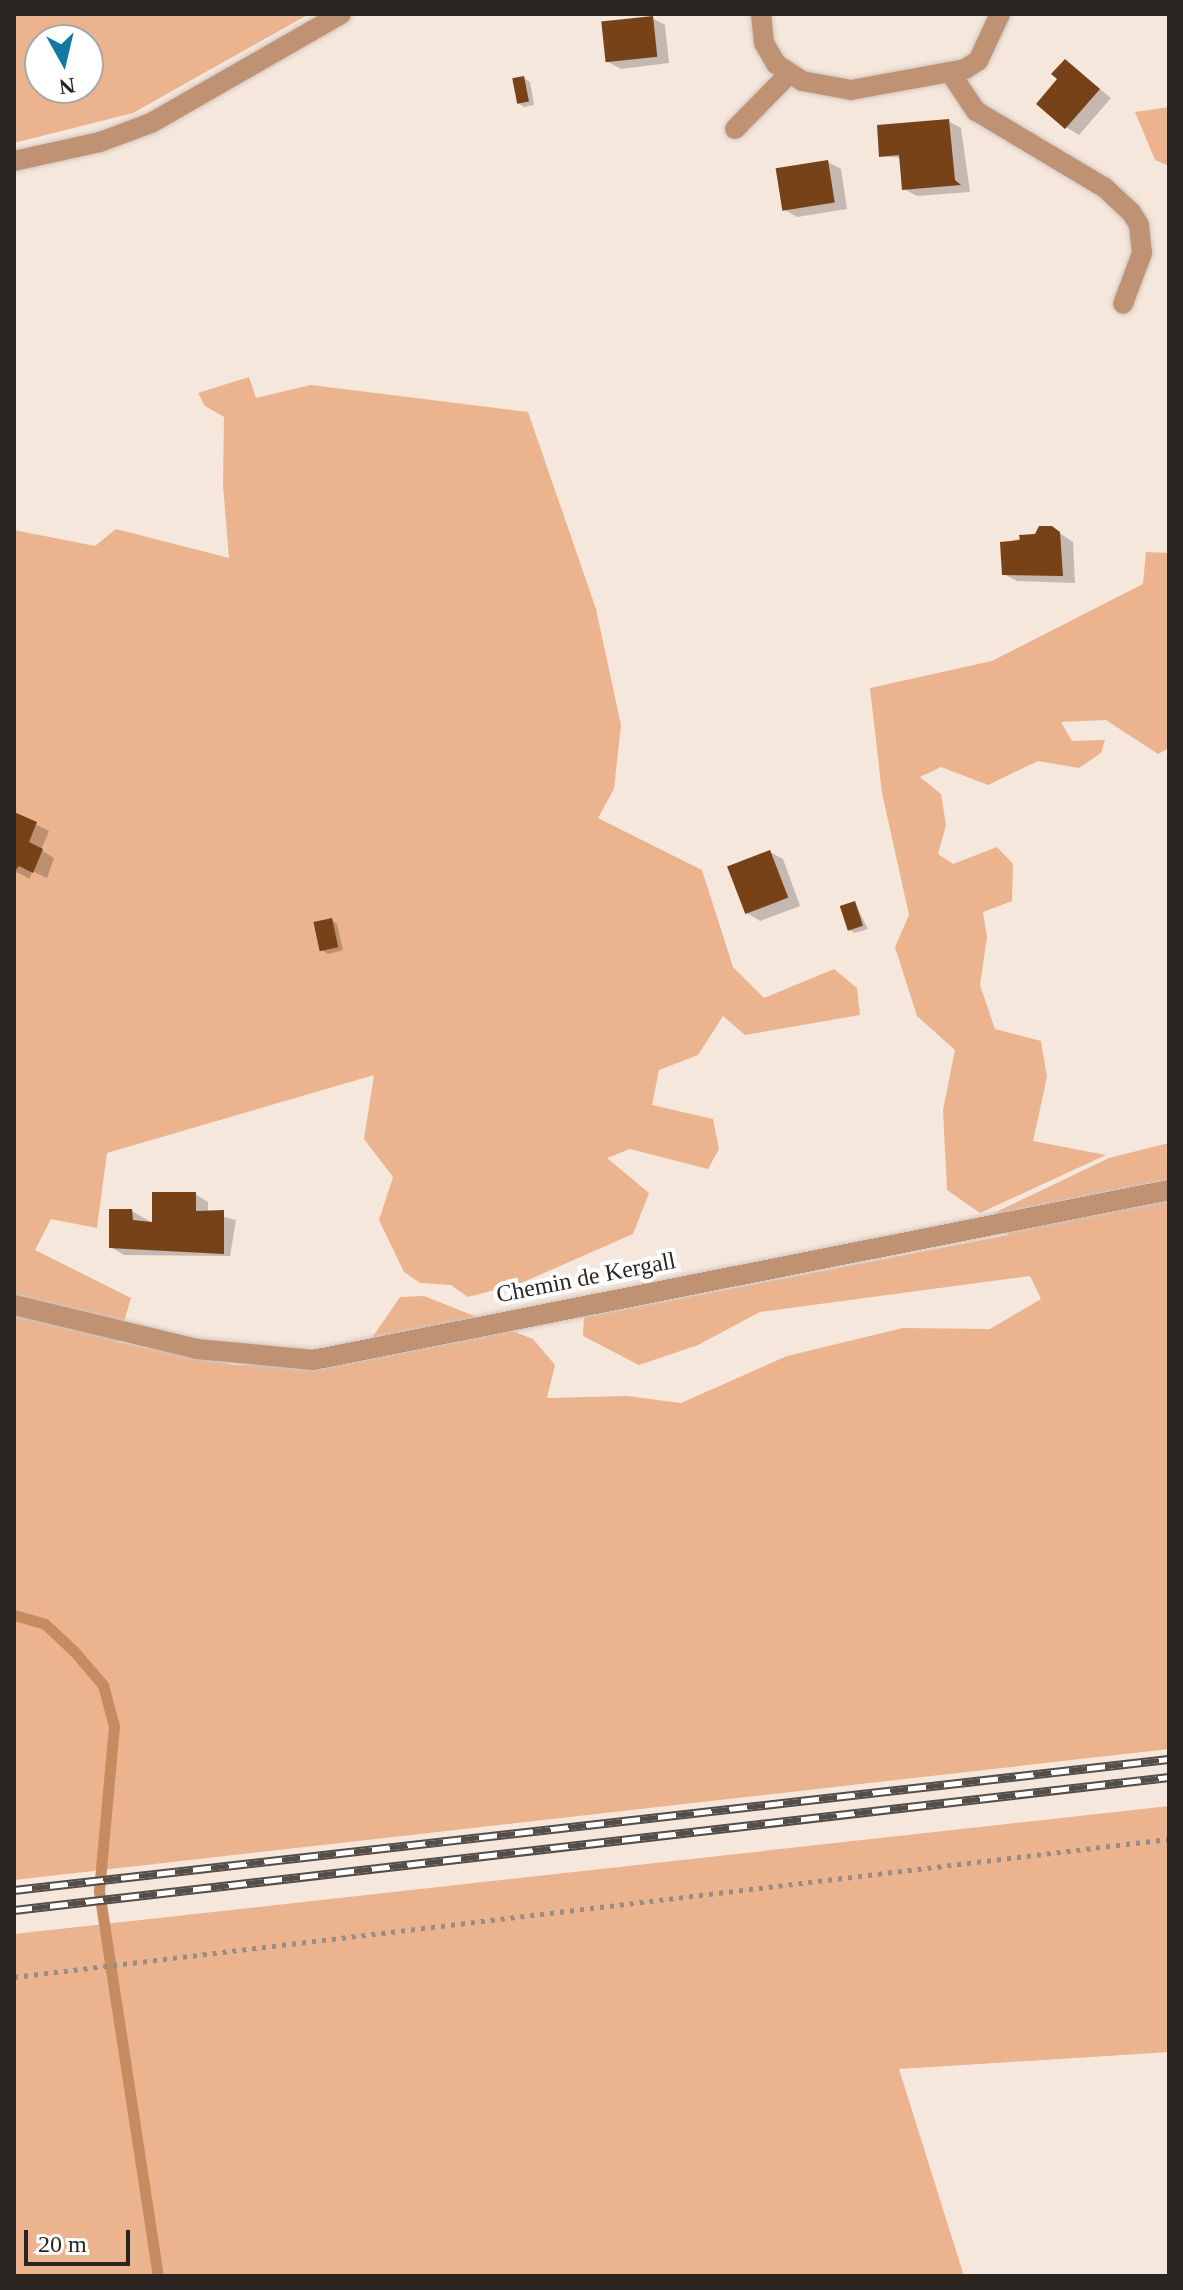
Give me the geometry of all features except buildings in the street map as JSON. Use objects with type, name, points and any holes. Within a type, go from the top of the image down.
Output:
[{"type":"street","points":[[14,161],[141,128],[341,14]]},
{"type":"street","points":[[761,14],[764,43],[789,74],[816,86],[851,90],[951,74],[978,61],[1000,14]]},
{"type":"street","points":[[735,129],[789,74]]},
{"type":"street","points":[[951,74],[976,111],[1105,188],[1131,212],[1139,225],[1142,253],[1123,304]]},
{"type":"street","name":"Chemin de Kergall","points":[[14,1305],[197,1349],[313,1360],[1169,1190]]},
{"type":"path","points":[[14,1977],[1169,1839]]},
{"type":"shaded area","points":[[14,14],[309,14],[133,113],[14,143]]},
{"type":"shaded area","points":[[1169,107],[1169,166],[1155,160],[1135,112]]},
{"type":"shaded area","points":[[249,377],[256,398],[311,385],[528,412],[596,609],[621,725],[614,789],[598,818],[702,870],[733,967],[764,998],[834,969],[857,988],[860,1015],[745,1035],[723,1016],[698,1055],[659,1070],[652,1105],[713,1119],[719,1149],[708,1169],[630,1149],[607,1158],[649,1193],[633,1234],[521,1283],[468,1297],[451,1285],[420,1283],[404,1272],[379,1220],[393,1177],[364,1139],[374,1075],[107,1153],[97,1228],[51,1219],[35,1250],[131,1298],[118,1342],[234,1365],[325,1365],[361,1354],[400,1297],[424,1296],[533,1339],[555,1365],[547,1398],[627,1396],[681,1403],[787,1356],[903,1328],[990,1329],[1041,1299],[1030,1276],[760,1312],[698,1345],[639,1365],[583,1336],[584,1317],[1008,1235],[994,1213],[1109,1158],[1169,1143],[1169,1749],[14,1880],[14,530],[95,546],[116,529],[229,558],[223,485],[224,417],[205,406],[198,393]]},
{"type":"shaded area","points":[[1146,552],[1169,553],[1169,748],[1158,754],[1106,720],[1061,722],[1072,741],[1105,740],[1101,753],[1079,768],[1038,761],[988,785],[941,767],[920,777],[941,794],[946,825],[938,854],[953,864],[997,847],[1013,864],[1012,901],[983,912],[987,937],[980,985],[995,1029],[1041,1041],[1047,1077],[1033,1141],[1106,1155],[980,1213],[947,1190],[943,1110],[955,1050],[917,1016],[895,947],[909,915],[882,793],[870,688],[992,661],[1143,584]]},
{"type":"shaded area","points":[[1169,1806],[1169,2052],[899,2069],[964,2276],[14,2276],[14,1934]]},
{"type":"waterway","points":[[14,1615],[45,1624],[73,1650],[103,1685],[114,1726],[99,1891],[158,2276]]},
{"type":"railway","points":[[14,1890],[1169,1759]]},
{"type":"railway","points":[[14,1910],[1169,1777]]}]
